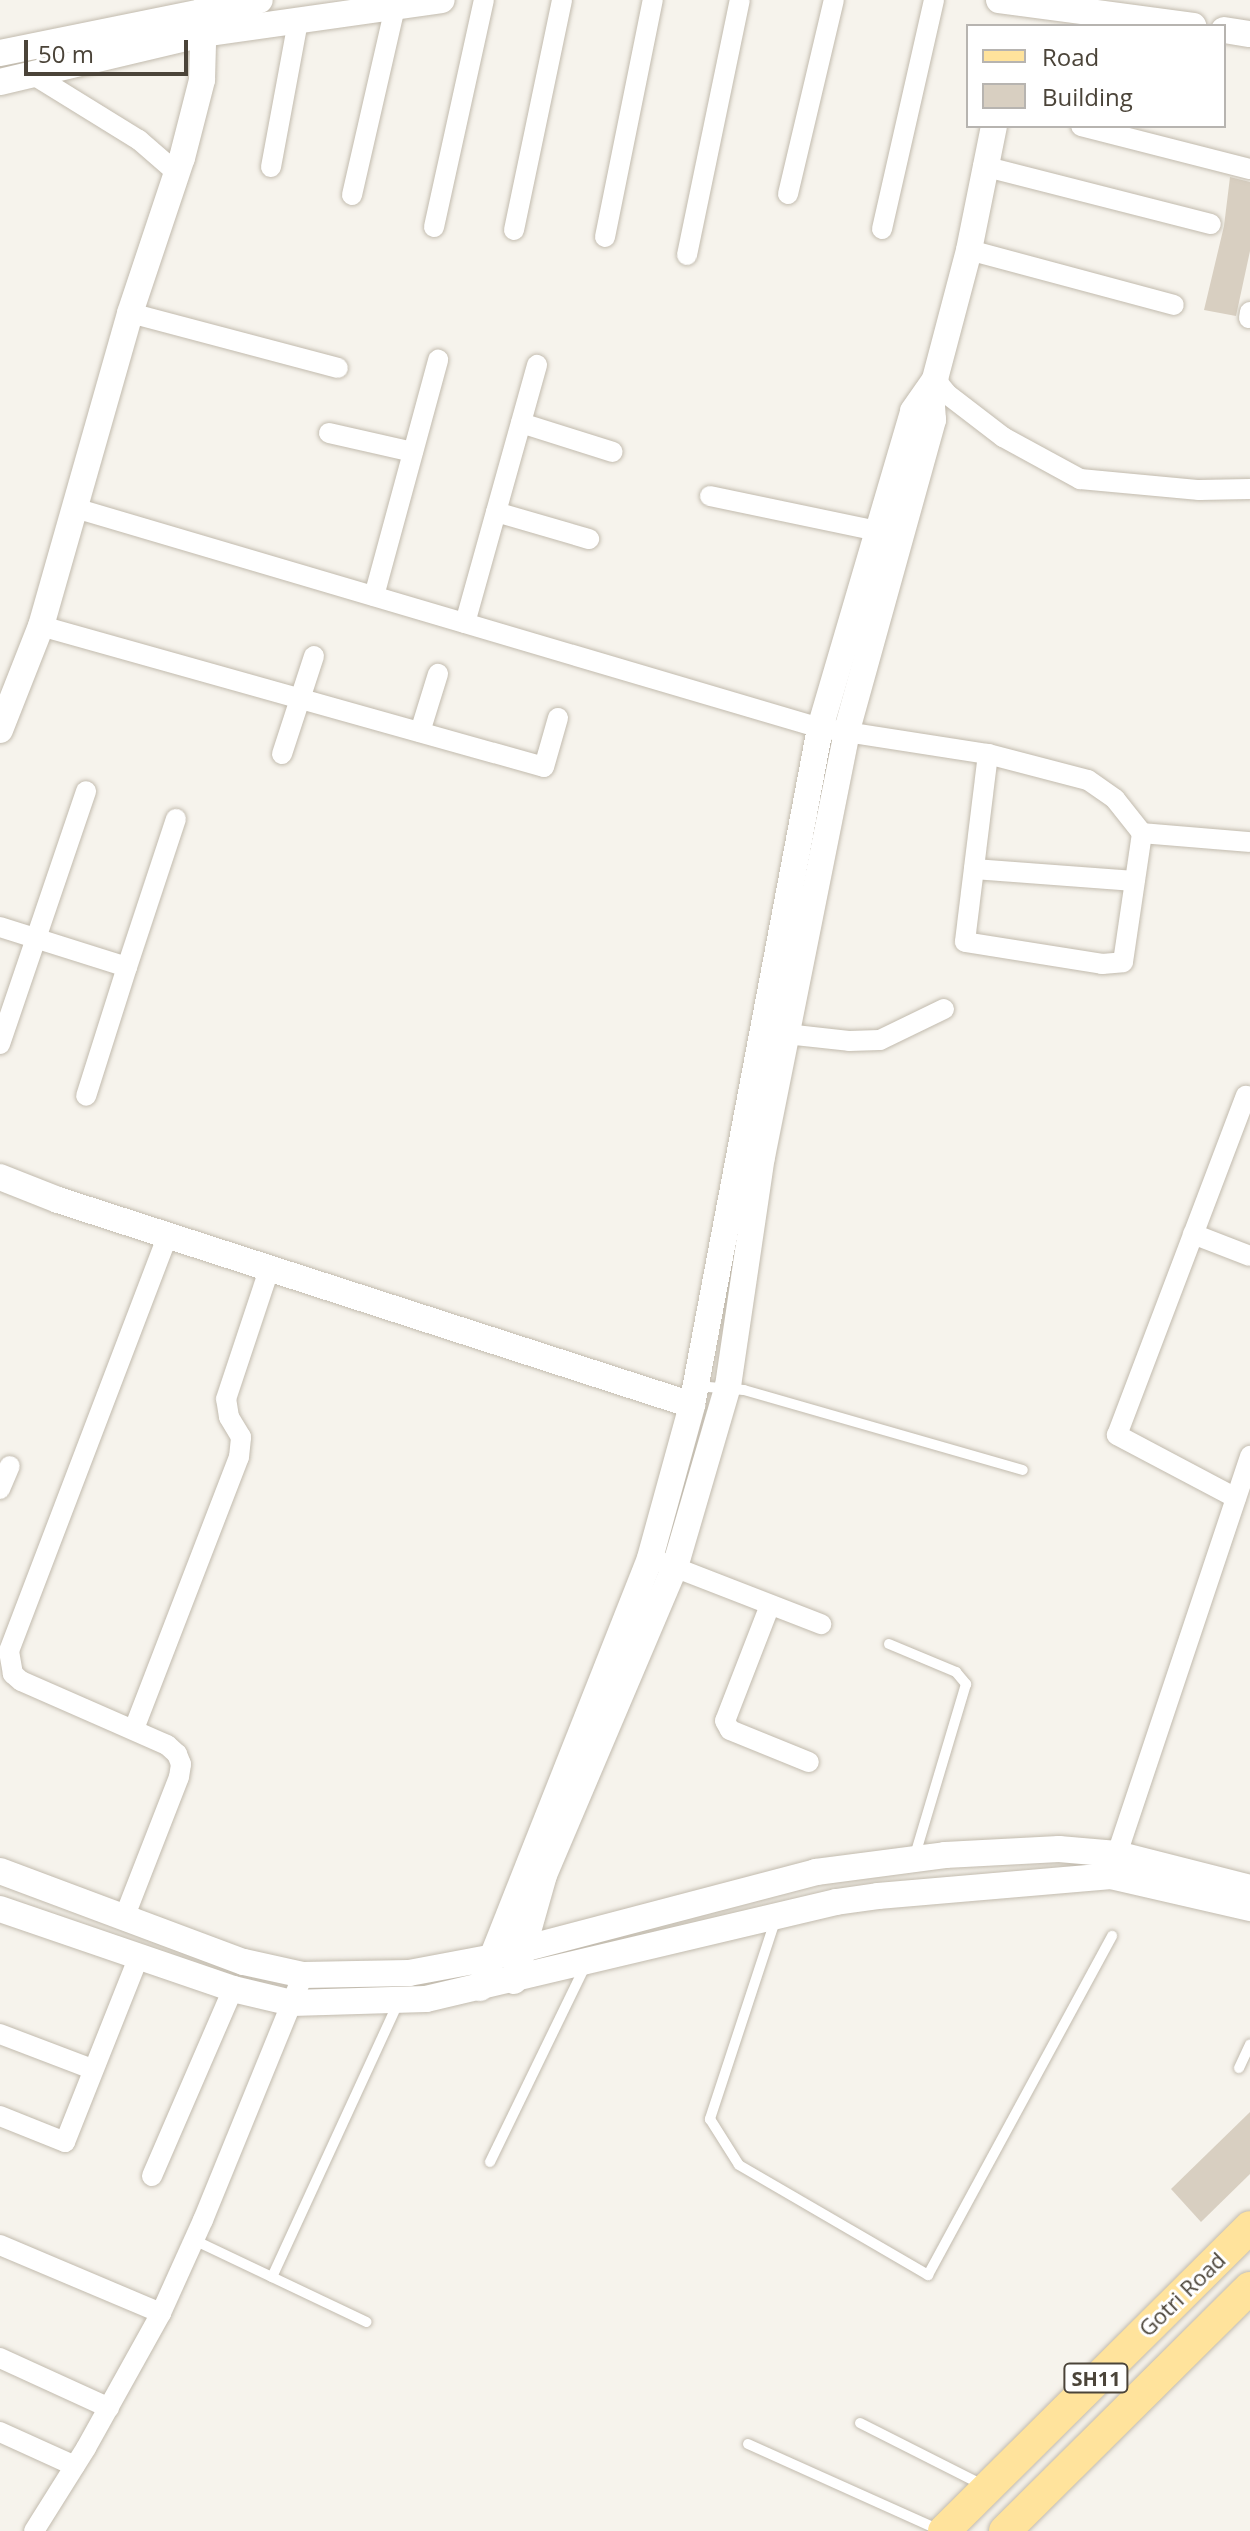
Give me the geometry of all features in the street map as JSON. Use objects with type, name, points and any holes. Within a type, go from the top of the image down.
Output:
[{"type":"main road","name":"Gotri Road","points":[[942,2531],[1250,2227]]},
{"type":"main road","name":"Gotri Road","points":[[1005,2531],[1250,2288]]},
{"type":"street","points":[[0,82],[204,22],[260,0]]},
{"type":"street","points":[[0,53],[204,22],[298,22],[442,0]]},
{"type":"street","points":[[434,227],[484,0]]},
{"type":"street","points":[[514,230],[562,0]]},
{"type":"street","points":[[605,237],[653,0]]},
{"type":"street","points":[[687,255],[740,0]]},
{"type":"street","points":[[788,194],[834,0]]},
{"type":"street","points":[[882,229],[934,0]]},
{"type":"street","points":[[352,195],[395,7]]},
{"type":"street","points":[[1009,7],[1172,24]]},
{"type":"street","points":[[0,730],[41,626],[130,313],[173,183],[202,80],[204,22]]},
{"type":"street","points":[[271,167],[298,22]]},
{"type":"street","points":[[1226,30],[1250,34]]},
{"type":"street","points":[[32,74],[139,140],[173,183]]},
{"type":"street","points":[[514,1981],[544,1875],[728,1386],[762,1157],[847,730],[933,420],[937,372],[969,250],[983,166],[993,128]]},
{"type":"street","points":[[1089,128],[1250,169]]},
{"type":"street","points":[[983,166],[1211,224]]},
{"type":"street","points":[[969,250],[1174,305]]},
{"type":"street","points":[[130,313],[338,368]]},
{"type":"street","points":[[374,596],[438,360]]},
{"type":"street","points":[[465,623],[537,365]]},
{"type":"street","points":[[937,372],[947,394],[1003,437],[1080,479],[1199,490],[1250,489]]},
{"type":"street","points":[[480,1988],[489,1958],[662,1562],[820,728],[913,411],[937,372]]},
{"type":"street","points":[[521,423],[613,452]]},
{"type":"street","points":[[329,433],[413,452]]},
{"type":"street","points":[[710,496],[878,531]]},
{"type":"street","points":[[75,508],[820,728],[988,754],[1088,780],[1115,799],[1142,833],[1123,962],[1102,964],[965,942],[988,754]]},
{"type":"street","points":[[496,512],[589,539]]},
{"type":"street","points":[[41,626],[544,767],[558,718]]},
{"type":"street","points":[[282,754],[314,656]]},
{"type":"street","points":[[420,732],[438,674]]},
{"type":"street","points":[[0,1044],[86,791]]},
{"type":"street","points":[[86,1096],[176,819]]},
{"type":"street","points":[[1142,833],[1250,842]]},
{"type":"street","points":[[974,869],[1135,881]]},
{"type":"street","points":[[0,927],[127,967]]},
{"type":"street","points":[[786,1034],[849,1041],[880,1040],[944,1009]]},
{"type":"street","points":[[1236,1498],[1117,1435],[1246,1096]]},
{"type":"street","points":[[0,1177],[168,1235],[694,1396]]},
{"type":"street","points":[[1193,1234],[1250,1256]]},
{"type":"street","points":[[124,1918],[181,1764],[167,1745],[21,1681],[13,1674],[9,1651],[168,1235]]},
{"type":"street","points":[[134,1729],[239,1457],[241,1437],[229,1417],[226,1399],[270,1267]]},
{"type":"street","points":[[1117,1854],[1250,1456]]},
{"type":"street","points":[[0,1489],[10,1466]]},
{"type":"street","points":[[662,1562],[821,1624]]},
{"type":"street","points":[[770,1605],[725,1721],[730,1730],[809,1762]]},
{"type":"street","points":[[0,1909],[233,1989],[292,2003],[399,2002],[514,1981],[587,1946],[816,1872],[914,1859],[1059,1849],[1117,1854],[1250,1888]]},
{"type":"street","points":[[0,1871],[244,1962],[303,1975],[409,1973],[489,1958],[524,1947],[587,1946],[777,1916],[852,1899],[1089,1876],[1130,1879],[1250,1908]]},
{"type":"street","points":[[0,2116],[65,2142],[139,1956]]},
{"type":"street","points":[[34,2531],[109,2408],[161,2313],[303,1975]]},
{"type":"street","points":[[152,2176],[233,1989]]},
{"type":"street","points":[[0,2034],[92,2069]]},
{"type":"street","points":[[0,2245],[161,2313]]},
{"type":"street","points":[[0,2358],[109,2408]]},
{"type":"street","points":[[0,2432],[75,2466]]},
{"type":"lane","points":[[694,1396],[728,1386],[1023,1470]]},
{"type":"lane","points":[[889,1644],[956,1672],[966,1684],[914,1859]]},
{"type":"lane","points":[[777,1916],[710,2119],[739,2165],[928,2275],[1112,1936]]},
{"type":"lane","points":[[490,2162],[587,1946]]},
{"type":"lane","points":[[272,2277],[399,2002]]},
{"type":"lane","points":[[1239,2068],[1250,2044]]},
{"type":"lane","points":[[194,2240],[367,2322]]},
{"type":"lane","points":[[860,2423],[986,2487]]},
{"type":"lane","points":[[748,2444],[942,2531]]},
{"type":"building","points":[[1230,177],[1250,182],[1250,251],[1236,316],[1204,310],[1224,226]]},
{"type":"building","points":[[1250,2112],[1250,2174],[1201,2222],[1171,2189]]}]
